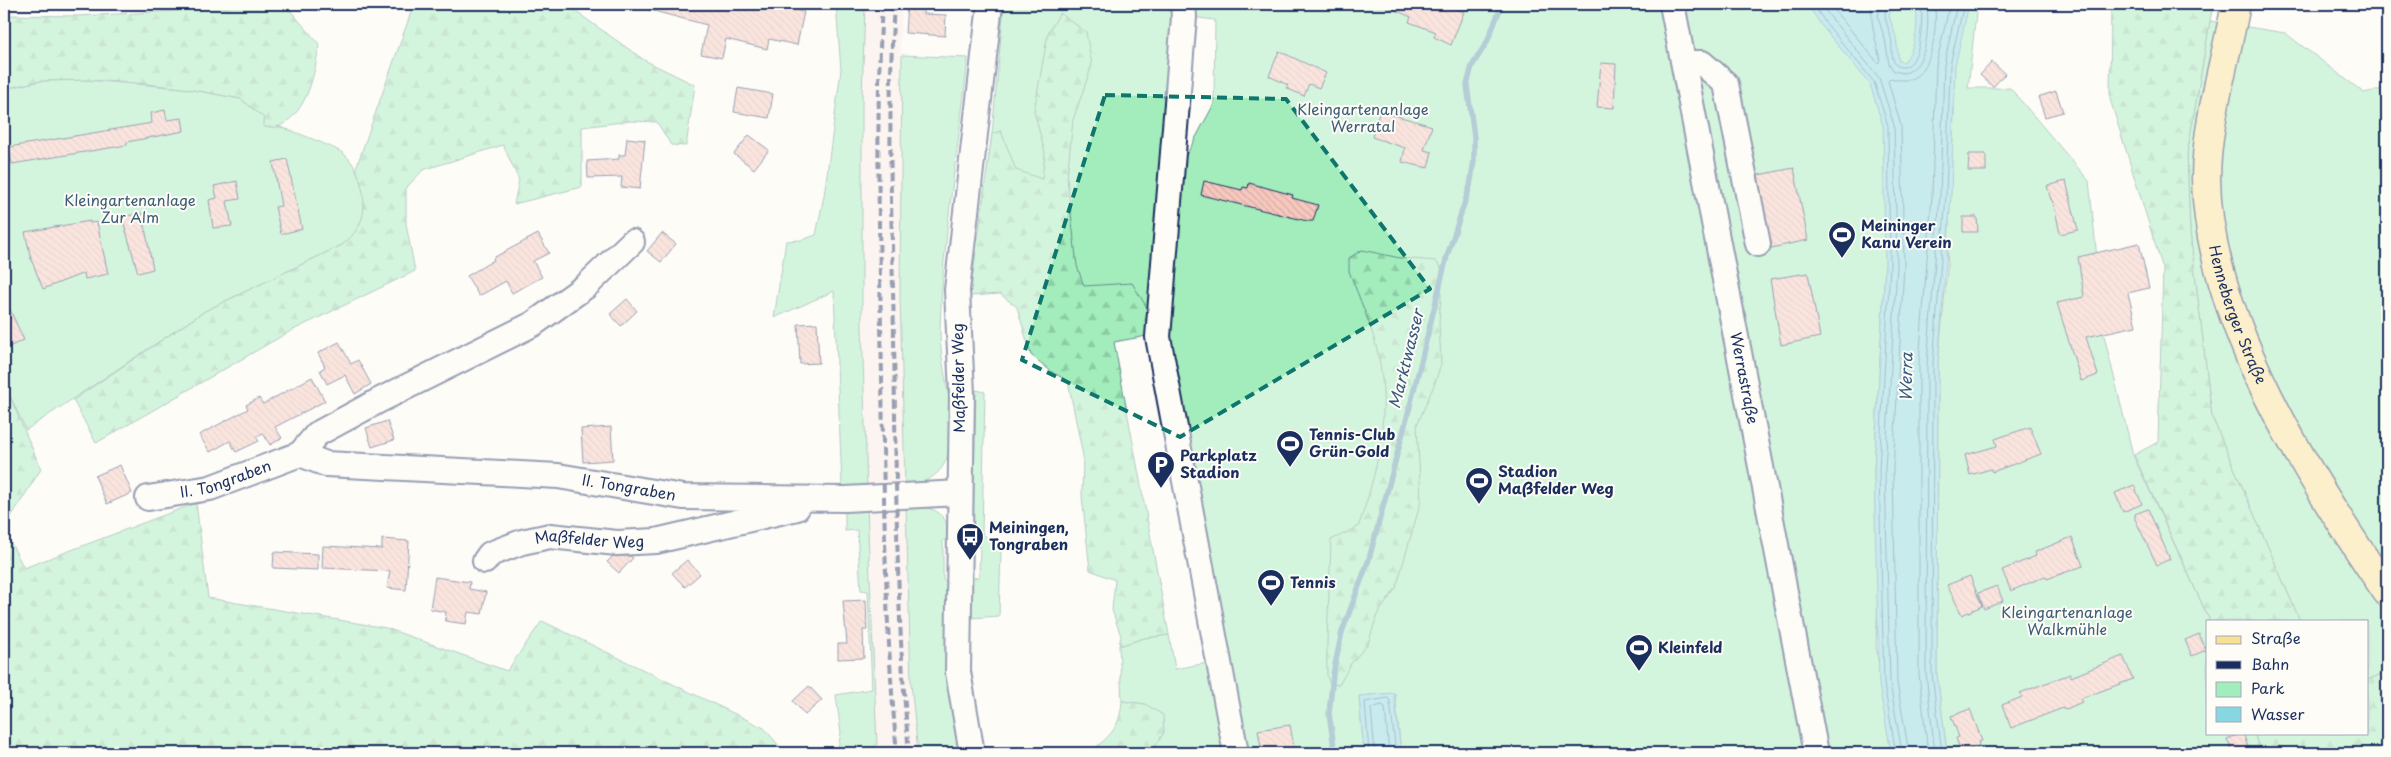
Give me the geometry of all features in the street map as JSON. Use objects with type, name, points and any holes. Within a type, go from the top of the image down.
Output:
[{"type":"main road","name":"Henneberger Straße","points":[[2236,4],[2207,148],[2208,211],[2214,251],[2233,313],[2271,399],[2303,461],[2347,534],[2387,592]]},
{"type":"street","name":"Maßfelder Weg","points":[[972,753],[958,672],[962,394],[957,290],[990,4]]},
{"type":"street","points":[[1183,4],[1184,17],[1158,337],[1236,753]]},
{"type":"street","name":"Werrastraße","points":[[1672,4],[1816,753]]},
{"type":"street","points":[[1684,63],[1702,63],[1726,84],[1758,244]]},
{"type":"street","name":"II. Tongraben","points":[[148,498],[210,488],[300,454],[317,434],[380,400],[532,324],[586,286],[632,242]]},
{"type":"street","name":"II. Tongraben","points":[[300,454],[326,464],[558,476],[683,497],[845,499],[960,493]]},
{"type":"street","name":"Maßfelder Weg","points":[[485,561],[490,554],[522,542],[550,536],[617,543],[656,541],[775,512],[845,499]]},
{"type":"highlighted area","points":[[1105,95],[1286,99],[1430,289],[1180,437],[1022,360]]},
{"type":"shaded area","points":[[865,4],[902,4],[900,45],[902,55],[900,296],[911,683],[918,753],[878,753],[873,701],[862,326],[862,98]]},
{"type":"green space","points":[[179,4],[288,4],[289,9],[319,44],[312,79],[304,101],[290,119],[278,127],[264,127],[264,118],[241,99],[183,88],[137,83],[87,80],[40,81],[4,89],[4,15],[77,16],[178,11]]},
{"type":"green space","points":[[414,4],[565,4],[644,60],[695,85],[686,146],[671,145],[657,122],[630,121],[582,127],[582,187],[514,204],[519,180],[503,145],[423,170],[406,188],[406,224],[415,271],[287,333],[96,443],[73,400],[205,311],[342,245],[358,228],[364,210],[364,200],[356,168]]},
{"type":"green space","points":[[836,4],[865,4],[862,98],[862,326],[867,490],[848,491],[842,485],[834,291],[774,318],[786,241],[802,240],[816,235],[824,196],[841,70]]},
{"type":"green space","points":[[1004,4],[1178,4],[1155,329],[1012,272],[970,296],[992,134]]},
{"type":"green space","points":[[1190,4],[1977,4],[1968,88],[2010,88],[2089,181],[2098,268],[2090,278],[2133,455],[2210,620],[2206,620],[2206,734],[2254,734],[2261,753],[1947,753],[1937,674],[1938,364],[1947,271],[1955,91],[1885,265],[1874,470],[1878,602],[1876,644],[1891,753],[1401,753],[1395,693],[1359,696],[1364,753],[1246,753],[1167,316],[1176,174],[1214,104],[1215,20],[1191,17]]},
{"type":"green space","points":[[2111,4],[2213,4],[2187,154],[2190,232],[2212,417],[2300,620],[2210,620],[2134,455],[2158,442],[2163,269],[2110,99]]},
{"type":"green space","points":[[1060,13],[1086,32],[1092,65],[1073,120],[1067,178],[1077,266],[1084,286],[1132,283],[1149,311],[1152,335],[1114,342],[1169,635],[1144,638],[1119,646],[1121,636],[1112,610],[1115,580],[1090,570],[1082,496],[1083,456],[1068,381],[1052,372],[1031,355],[1017,307],[1000,294],[970,296],[992,134],[1001,131],[1016,170],[1042,179],[1045,153],[1034,111],[1048,33]]},
{"type":"green space","points":[[2210,21],[2285,33],[2364,93],[2387,88],[2387,672],[2368,680],[2368,620],[2300,620],[2212,417],[2190,232],[2187,154]]},
{"type":"green space","points":[[902,55],[968,58],[947,228],[941,296],[941,346],[950,407],[951,438],[948,454],[942,468],[926,481],[905,486],[900,296]]},
{"type":"green space","name":"Kleingartenanlage Zur Alm","points":[[87,80],[183,88],[241,99],[265,118],[265,127],[286,129],[344,154],[357,171],[361,182],[364,193],[363,216],[360,227],[354,236],[342,245],[205,311],[26,430],[4,383],[4,89],[40,81]]},
{"type":"green space","points":[[1362,250],[1400,258],[1436,261],[1443,272],[1439,322],[1441,364],[1417,425],[1421,501],[1396,588],[1377,615],[1368,644],[1352,662],[1339,685],[1330,684],[1327,676],[1331,540],[1358,527],[1377,463],[1383,420],[1382,376],[1378,354],[1369,323],[1349,271],[1349,258]]},
{"type":"green space","points":[[4,383],[41,469],[4,528]]},
{"type":"green space","points":[[976,390],[985,392],[982,533],[1001,550],[999,616],[971,618],[972,578],[979,577],[980,546],[973,545]]},
{"type":"green space","points":[[196,503],[208,598],[386,628],[507,671],[542,621],[764,728],[785,753],[4,753],[4,530],[24,568]]},
{"type":"green space","points":[[906,505],[923,507],[936,512],[942,516],[948,529],[949,539],[943,540],[943,580],[948,581],[950,688],[959,753],[918,753],[911,683]]},
{"type":"green space","points":[[867,506],[877,745],[866,753],[837,753],[841,733],[836,695],[872,689],[868,591],[861,590],[857,530],[845,531],[845,508]]},
{"type":"green space","points":[[1169,635],[1175,669],[1213,662],[1224,753],[1151,753],[1164,732],[1145,704],[1122,701],[1119,646],[1144,638]]},
{"type":"green space","points":[[2387,672],[2387,753],[2261,753],[2254,734],[2368,734],[2368,680]]},
{"type":"green space","points":[[1122,701],[1145,704],[1163,715],[1164,732],[1151,753],[1089,753],[1113,731],[1119,719]]},
{"type":"water","name":"Werra","points":[[1807,4],[1893,4],[1889,16],[1896,37],[1899,61],[1904,62],[1912,49],[1916,34],[1916,4],[1969,4],[1955,66],[1951,196],[1938,364],[1937,674],[1947,753],[1891,753],[1879,685],[1874,470],[1885,265],[1883,126],[1870,84],[1821,25]]},
{"type":"water","points":[[1394,693],[1401,753],[1364,753],[1359,696]]},
{"type":"building","points":[[647,4],[770,4],[804,12],[797,45],[769,39],[767,49],[726,39],[722,58],[701,54],[707,25],[646,9]]},
{"type":"building","points":[[907,4],[923,5],[923,14],[946,15],[945,36],[905,33]]},
{"type":"building","points":[[1382,4],[1444,4],[1464,12],[1451,45],[1434,37],[1436,32],[1409,22],[1411,17]]},
{"type":"building","points":[[1279,51],[1326,73],[1319,88],[1309,84],[1304,96],[1286,88],[1288,85],[1269,76]]},
{"type":"building","points":[[1992,62],[2005,74],[1993,87],[1980,75]]},
{"type":"building","points":[[1601,63],[1616,64],[1614,108],[1597,107]]},
{"type":"building","points":[[738,88],[773,94],[769,118],[734,112]]},
{"type":"building","points":[[2056,91],[2063,112],[2045,117],[2038,97]]},
{"type":"building","points":[[165,110],[167,120],[182,118],[184,131],[127,142],[127,145],[12,164],[9,147],[152,123],[151,113]]},
{"type":"building","points":[[1380,111],[1432,126],[1424,150],[1432,152],[1428,168],[1402,162],[1405,148],[1372,137]]},
{"type":"building","points":[[749,135],[769,150],[754,169],[734,154]]},
{"type":"building","points":[[627,138],[645,140],[640,189],[621,187],[622,177],[588,178],[587,161],[619,159],[619,155],[625,155]]},
{"type":"building","points":[[1969,154],[1986,154],[1986,171],[1968,171]]},
{"type":"building","points":[[287,159],[302,229],[281,234],[275,207],[281,206],[273,162]]},
{"type":"building","points":[[1794,168],[1808,240],[1771,248],[1758,175]]},
{"type":"building","points":[[237,181],[240,199],[227,201],[232,226],[213,228],[209,200],[217,198],[214,186]]},
{"type":"building","points":[[1204,181],[1242,190],[1243,187],[1248,188],[1249,183],[1293,195],[1292,198],[1318,205],[1313,221],[1307,221],[1201,195]]},
{"type":"building","points":[[2066,181],[2078,230],[2060,234],[2053,200],[2051,200],[2047,186]]},
{"type":"building","points":[[142,213],[153,269],[138,273],[122,217]]},
{"type":"building","points":[[1963,217],[1977,217],[1978,232],[1963,232]]},
{"type":"building","points":[[90,221],[90,223],[97,222],[108,274],[85,279],[84,273],[43,289],[31,259],[25,232]]},
{"type":"building","points":[[662,233],[676,244],[661,262],[647,251]]},
{"type":"building","points":[[538,234],[549,253],[533,261],[542,277],[512,293],[506,281],[479,296],[467,276],[494,260],[493,258]]},
{"type":"building","points":[[2139,243],[2149,288],[2128,293],[2136,326],[2086,337],[2098,375],[2081,381],[2057,303],[2084,297],[2078,257]]},
{"type":"building","points":[[1808,273],[1820,337],[1781,345],[1770,279]]},
{"type":"building","points":[[4,297],[24,340],[4,349]]},
{"type":"building","points":[[627,299],[637,311],[621,326],[610,314]]},
{"type":"building","points":[[817,323],[819,363],[800,364],[798,324]]},
{"type":"building","points":[[339,342],[351,364],[358,360],[371,384],[355,394],[345,375],[327,384],[320,370],[325,367],[318,353]]},
{"type":"building","points":[[312,377],[325,401],[275,427],[282,438],[270,445],[263,433],[256,437],[259,441],[236,452],[230,441],[210,452],[199,435],[248,409],[246,405],[259,398],[263,404]]},
{"type":"building","points":[[387,421],[394,440],[372,447],[366,428]]},
{"type":"building","points":[[611,427],[613,460],[583,462],[581,429]]},
{"type":"building","points":[[2030,427],[2041,454],[1992,472],[1991,469],[1970,475],[1965,455],[1997,446],[1995,439]]},
{"type":"building","points":[[120,465],[132,493],[107,504],[95,476]]},
{"type":"building","points":[[2134,485],[2142,504],[2123,512],[2115,493]]},
{"type":"building","points":[[2148,509],[2170,559],[2157,565],[2135,519],[2135,514]]},
{"type":"building","points":[[2072,537],[2083,566],[2047,579],[2045,576],[2011,591],[2002,570],[2036,556],[2035,552]]},
{"type":"building","points":[[382,539],[409,541],[406,590],[387,588],[390,571],[322,568],[323,546],[382,549]]},
{"type":"building","points":[[274,552],[318,554],[318,570],[273,568]]},
{"type":"building","points":[[613,556],[631,556],[633,558],[619,573],[607,562]]},
{"type":"building","points":[[687,560],[700,574],[685,587],[672,573]]},
{"type":"building","points":[[1970,576],[1982,606],[1962,615],[1947,585]]},
{"type":"building","points":[[435,577],[470,582],[469,589],[486,592],[482,614],[468,612],[466,624],[445,621],[446,612],[430,609]]},
{"type":"building","points":[[1997,586],[2003,601],[1984,609],[1978,593]]},
{"type":"building","points":[[866,600],[867,630],[863,630],[864,658],[838,659],[838,644],[847,644],[843,601]]},
{"type":"building","points":[[2199,634],[2206,650],[2192,656],[2185,640]]},
{"type":"building","points":[[2123,656],[2133,679],[2080,699],[2082,702],[2064,710],[2063,708],[2011,728],[2002,705],[2022,697],[2020,693],[2070,674],[2071,677]]},
{"type":"building","points":[[809,686],[822,700],[805,715],[793,701]]},
{"type":"building","points":[[1970,709],[1982,741],[1978,742],[1979,746],[1961,752],[1956,738],[1959,737],[1951,716]]},
{"type":"building","points":[[1290,725],[1295,753],[1262,753],[1258,730]]},
{"type":"building","points":[[2243,734],[2250,753],[2233,753],[2227,739]]},
{"type":"waterway","name":"Marktwasser","points":[[1335,753],[1329,714],[1333,674],[1342,632],[1369,559],[1410,406],[1447,256],[1470,186],[1474,161],[1474,137],[1467,85],[1472,66],[1487,42],[1502,4]]},
{"type":"railway","points":[[882,4],[878,145],[879,238],[886,566],[890,660],[897,753]]},
{"type":"railway","points":[[894,4],[890,128],[896,493],[901,649],[909,753]]},
{"type":"place","name":"Meininger Kanu Verein","points":[[1842,259]]},
{"type":"place","name":"Tennis-Club Grün-Gold","points":[[1290,468]]},
{"type":"place","name":"Parkplatz Stadion","points":[[1161,489]]},
{"type":"place","name":"Stadion Maßfelder Weg","points":[[1479,505]]},
{"type":"place","name":"Meiningen, Tongraben","points":[[970,561]]},
{"type":"place","name":"Tennis","points":[[1271,607]]},
{"type":"place","name":"Kleinfeld","points":[[1639,672]]},
{"type":"park label","name":"Kleingartenanlage Werratal","points":[[1363,118]]},
{"type":"park label","name":"Kleingartenanlage Walkmühle","points":[[2067,622]]}]
